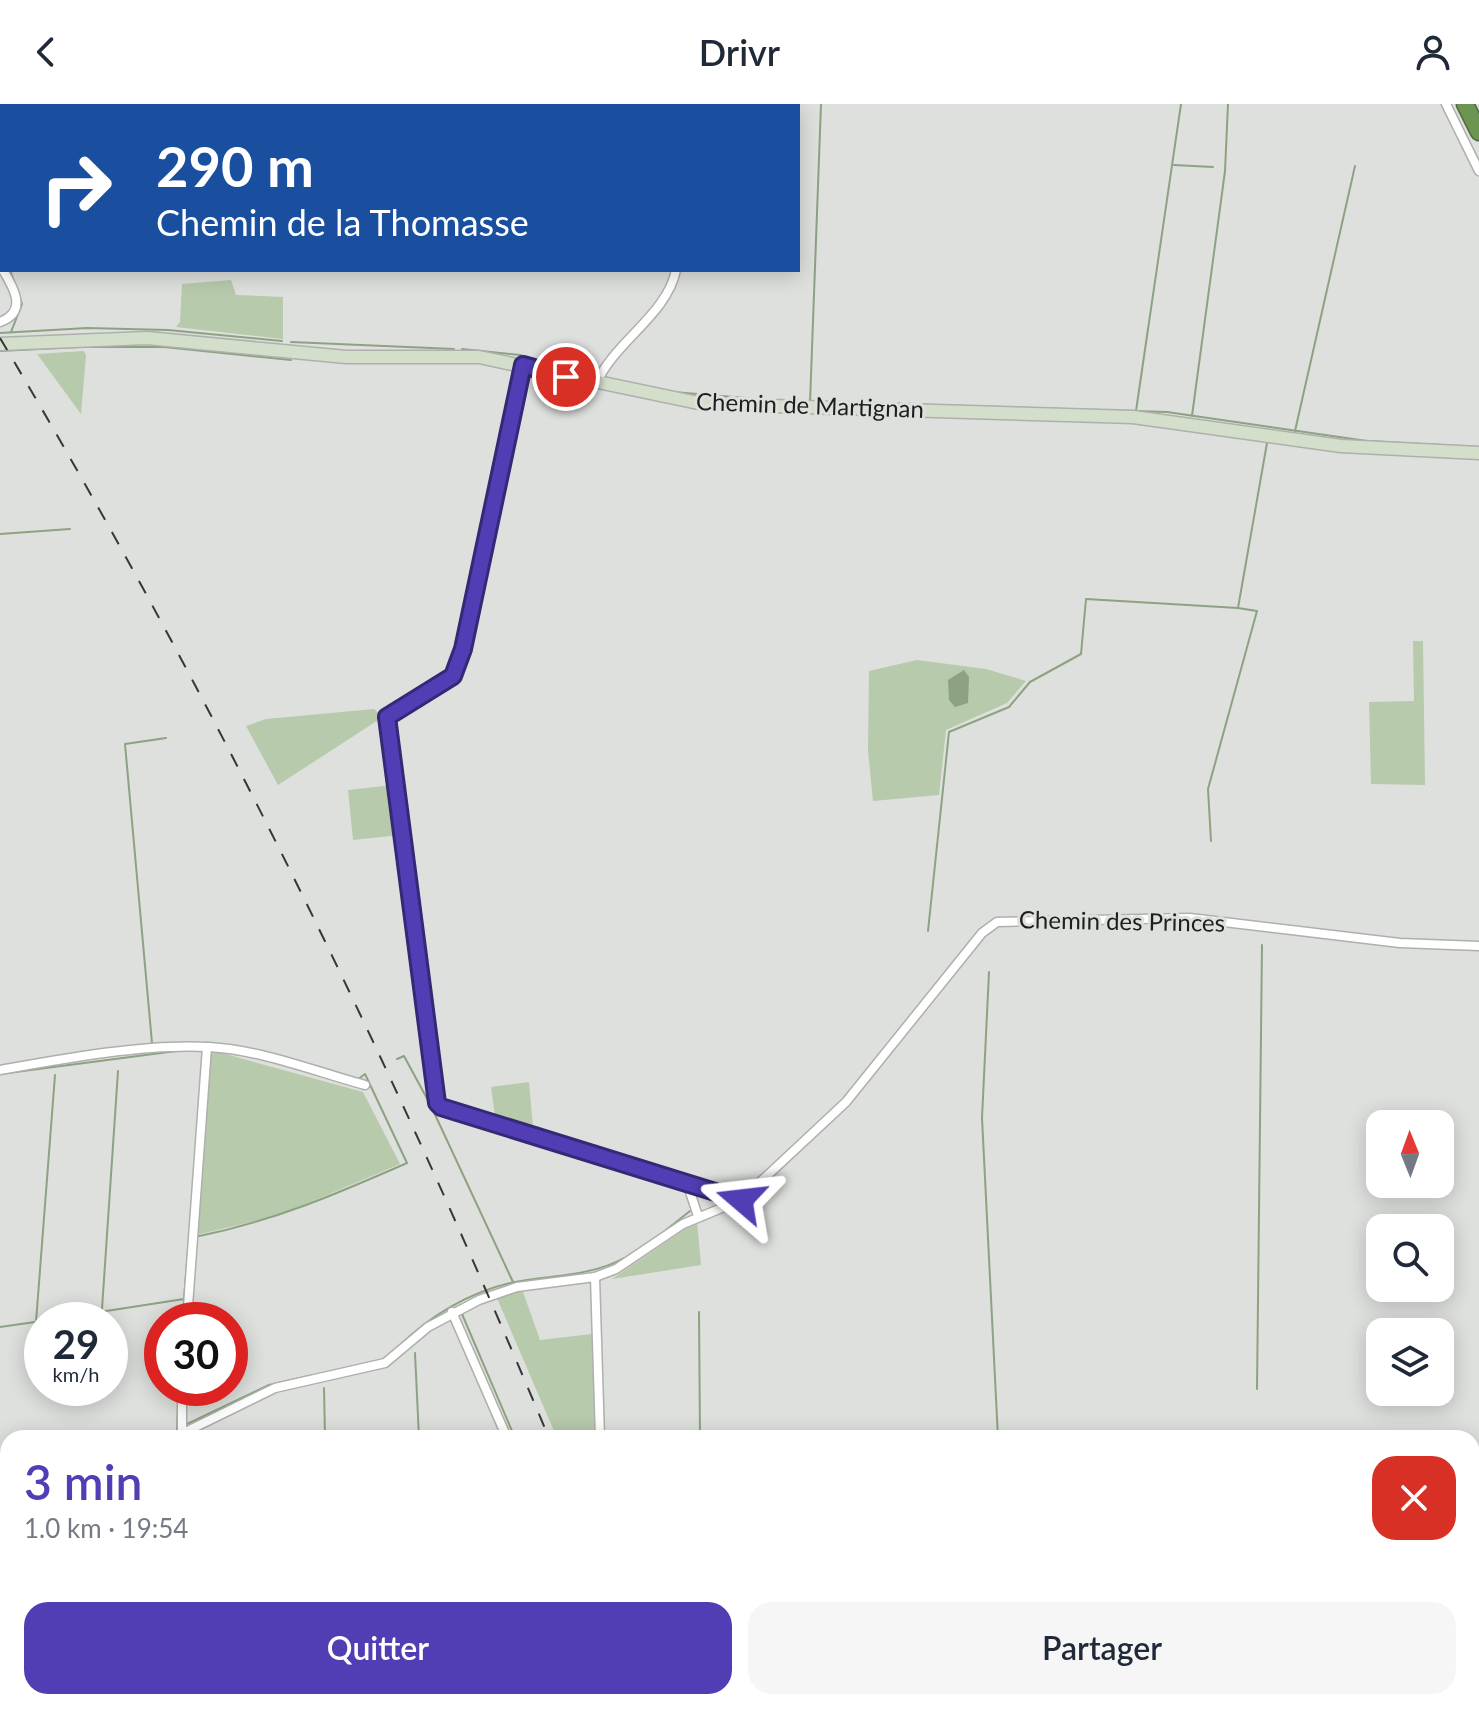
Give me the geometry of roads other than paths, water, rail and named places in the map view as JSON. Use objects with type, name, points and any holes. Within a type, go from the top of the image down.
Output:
[{"type":"highway","points":[[1465,104],[1479,132]]},
{"type":"main road","name":"Chemin de Martignan","points":[[0,344],[147,338],[346,357],[479,357],[596,384],[726,406],[1133,417],[1341,446],[1479,453]]},
{"type":"street","points":[[1446,104],[1479,171]]},
{"type":"street","points":[[0,322],[11,316],[18,304],[15,289],[5,272]]},
{"type":"street","points":[[596,384],[629,336],[661,302],[675,272]]},
{"type":"street","points":[[523,365],[463,649],[453,676],[387,717],[437,1099],[441,1107],[741,1200]]},
{"type":"street","name":"Chemin des Princes","points":[[184,1430],[275,1388],[385,1363],[428,1327],[452,1312],[517,1287],[595,1277],[616,1269],[698,1216],[741,1200],[846,1102],[982,933],[997,922],[1190,918],[1400,943],[1479,946]]},
{"type":"street","points":[[0,1070],[91,1056],[207,1047],[236,1050],[365,1085]]},
{"type":"street","points":[[188,1302],[207,1047]]},
{"type":"street","points":[[687,1183],[698,1216]]},
{"type":"street","points":[[595,1277],[600,1430]]},
{"type":"street","points":[[452,1312],[504,1430]]},
{"type":"street","points":[[182,1406],[182,1430]]},
{"type":"waterway","points":[[810,403],[821,104]]},
{"type":"waterway","points":[[1136,411],[1181,104]]},
{"type":"waterway","points":[[1192,416],[1225,171],[1228,104]]},
{"type":"waterway","points":[[1174,165],[1213,167]]},
{"type":"waterway","points":[[1295,431],[1355,166]]},
{"type":"waterway","points":[[11,272],[22,304],[11,332]]},
{"type":"waterway","points":[[0,333],[87,328],[168,330],[282,341]]},
{"type":"waterway","points":[[291,342],[454,349]]},
{"type":"waterway","points":[[0,351],[78,347]]},
{"type":"waterway","points":[[85,347],[164,347],[291,360]]},
{"type":"waterway","points":[[462,349],[520,355],[578,372]]},
{"type":"waterway","points":[[673,392],[770,400]]},
{"type":"waterway","points":[[797,401],[808,401]]},
{"type":"waterway","points":[[839,402],[1167,412],[1367,441],[1479,447]]},
{"type":"waterway","points":[[1211,841],[1208,789],[1257,611],[1238,608],[1267,443]]},
{"type":"waterway","points":[[0,534],[70,529]]},
{"type":"waterway","points":[[928,931],[949,732],[1009,707],[1030,682],[1081,654],[1086,599],[1238,608]]},
{"type":"waterway","points":[[152,1043],[125,744],[166,738]]},
{"type":"waterway","points":[[1257,1389],[1262,945]]},
{"type":"waterway","points":[[989,972],[982,1118],[998,1430]]},
{"type":"waterway","points":[[202,1043],[216,1044]]},
{"type":"waterway","points":[[0,1074],[184,1050]]},
{"type":"waterway","points":[[397,1059],[404,1056],[431,1106],[513,1282]]},
{"type":"waterway","points":[[0,1066],[9,1064]]},
{"type":"waterway","points":[[102,1302],[118,1071]]},
{"type":"waterway","points":[[195,1237],[278,1215],[407,1163],[365,1074],[357,1080]]},
{"type":"waterway","points":[[38,1302],[55,1075]]},
{"type":"waterway","points":[[666,1230],[690,1211]]},
{"type":"waterway","points":[[128,1308],[184,1299],[189,1239]]},
{"type":"waterway","points":[[397,1348],[437,1315],[482,1292],[515,1282],[585,1272],[624,1258]]},
{"type":"waterway","points":[[699,1312],[700,1430]]},
{"type":"waterway","points":[[462,1314],[512,1430]]},
{"type":"waterway","points":[[0,1327],[24,1324]]},
{"type":"waterway","points":[[415,1353],[419,1430]]},
{"type":"waterway","points":[[185,1425],[269,1385],[313,1375]]},
{"type":"waterway","points":[[324,1388],[325,1430]]},
{"type":"waterway","points":[[177,1430],[178,1406]]},
{"type":"railway","points":[[0,338],[152,605],[294,878],[426,1156],[546,1430]]}]
